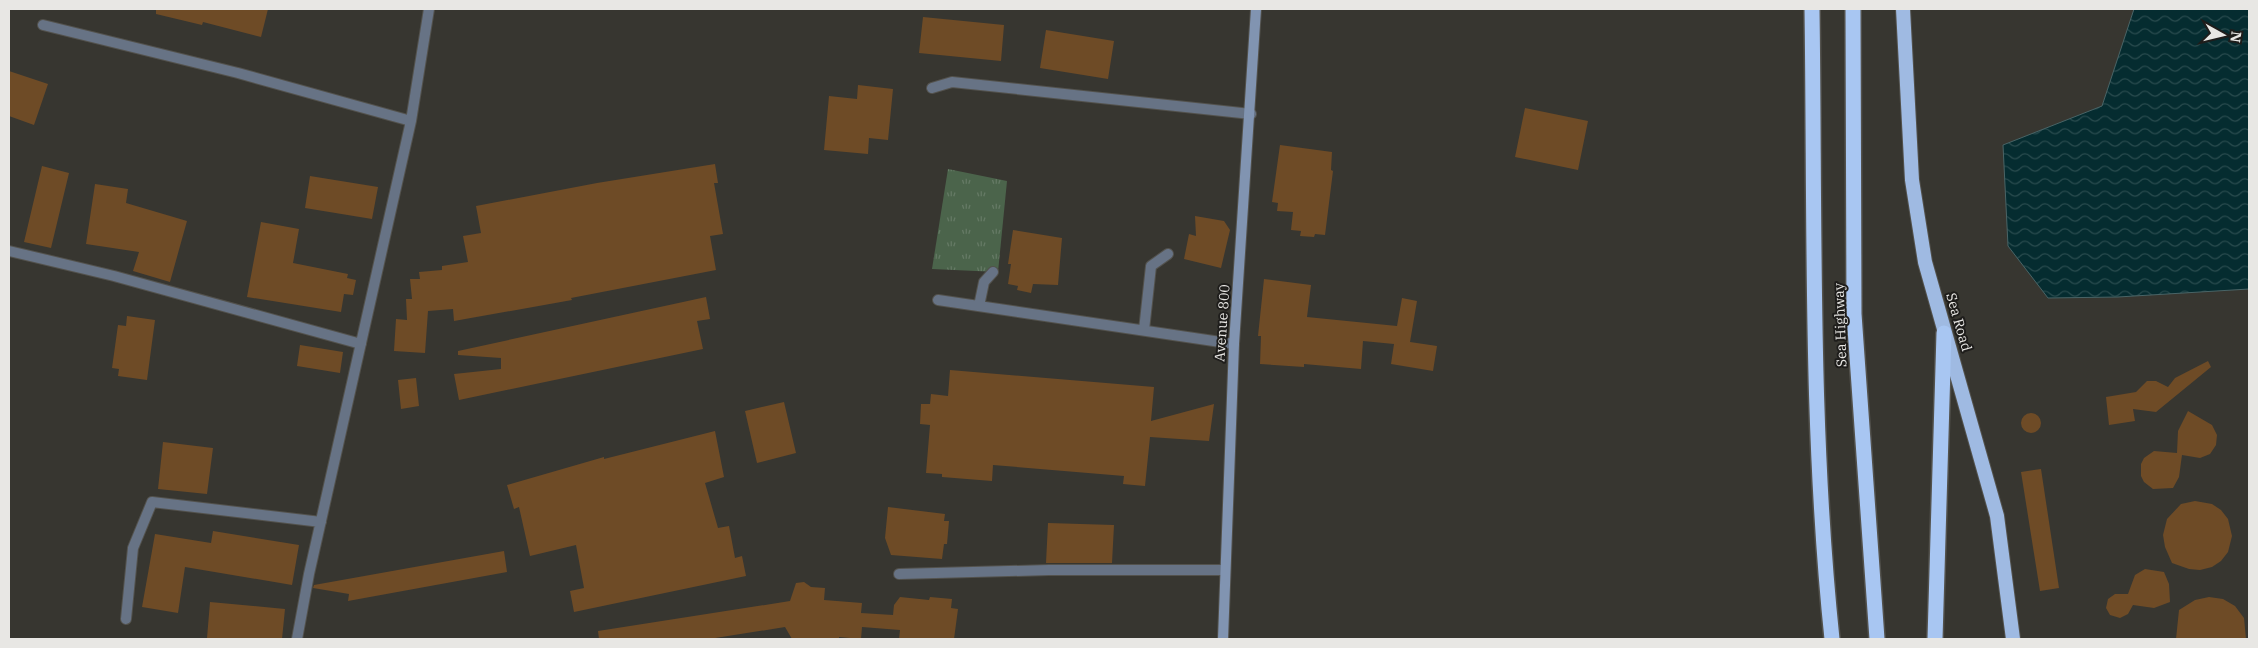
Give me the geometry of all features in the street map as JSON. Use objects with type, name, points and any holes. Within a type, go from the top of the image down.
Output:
[{"type":"highway","name":"Sea Highway","points":[[1812,9],[1819,442],[1827,590],[1832,639]]},
{"type":"highway","name":"Sea Highway","points":[[1853,9],[1854,314],[1877,639]]},
{"type":"highway","name":"Sea Road","points":[[1903,9],[1912,180],[1925,262],[1944,333],[1982,456],[1997,516],[2012,639]]},
{"type":"highway","points":[[1935,639],[1944,333]]},
{"type":"main road","name":"Avenue 800","points":[[1223,639],[1234,344],[1251,114],[1256,9]]},
{"type":"street","points":[[297,639],[321,522],[411,121],[430,9]]},
{"type":"street","points":[[43,25],[238,73],[411,121]]},
{"type":"street","points":[[932,88],[952,82],[1251,114]]},
{"type":"street","points":[[9,251],[123,278],[361,344]]},
{"type":"street","points":[[1144,330],[1151,266],[1168,254]]},
{"type":"street","points":[[979,306],[984,282],[993,272]]},
{"type":"street","points":[[938,300],[1234,344]]},
{"type":"street","points":[[126,619],[133,548],[152,502],[321,522]]},
{"type":"street","points":[[899,574],[1049,570],[1226,570]]},
{"type":"green space","points":[[948,169],[1007,181],[998,272],[932,269]]},
{"type":"water","points":[[2134,9],[2249,9],[2249,289],[2118,297],[2048,298],[2008,246],[2003,145],[2102,106]]},
{"type":"building","points":[[156,9],[268,9],[261,37],[203,22],[202,25],[156,14]]},
{"type":"building","points":[[923,17],[1004,25],[1001,61],[919,53]]},
{"type":"building","points":[[1046,30],[1114,41],[1108,79],[1040,68]]},
{"type":"building","points":[[9,71],[48,84],[34,125],[9,116]]},
{"type":"building","points":[[858,85],[893,89],[888,140],[869,138],[868,154],[824,150],[829,96],[857,99]]},
{"type":"building","points":[[1525,108],[1588,121],[1578,170],[1515,157]]},
{"type":"building","points":[[1280,145],[1332,152],[1331,170],[1333,171],[1325,235],[1315,234],[1314,237],[1300,236],[1301,231],[1291,230],[1293,212],[1277,211],[1278,203],[1272,202]]},
{"type":"building","points":[[715,164],[718,183],[714,183],[723,234],[710,236],[716,270],[571,298],[572,300],[454,321],[453,309],[428,311],[425,353],[394,351],[396,319],[407,320],[406,299],[412,299],[410,279],[420,279],[419,272],[442,270],[442,266],[468,262],[463,236],[481,233],[476,206],[597,183]]},
{"type":"building","points":[[42,166],[69,173],[51,248],[24,242]]},
{"type":"building","points":[[310,176],[378,187],[372,219],[305,208]]},
{"type":"building","points":[[95,184],[128,189],[126,203],[187,221],[170,282],[133,271],[139,252],[86,244]]},
{"type":"building","points":[[1195,216],[1224,221],[1230,230],[1221,268],[1184,259],[1189,234],[1196,236]]},
{"type":"building","points":[[261,222],[299,229],[293,263],[348,274],[347,278],[356,280],[353,295],[344,294],[341,312],[247,297]]},
{"type":"building","points":[[1013,230],[1062,238],[1058,285],[1033,284],[1031,293],[1017,290],[1018,286],[1008,284],[1011,264],[1008,264]]},
{"type":"building","points":[[1264,279],[1311,285],[1307,317],[1397,326],[1402,298],[1417,301],[1410,342],[1437,346],[1433,371],[1391,364],[1394,344],[1363,341],[1361,369],[1304,364],[1304,367],[1260,364],[1261,336],[1258,336]]},
{"type":"building","points":[[706,297],[710,319],[697,321],[703,349],[459,400],[454,374],[501,369],[501,358],[458,355],[458,351]]},
{"type":"building","points":[[127,316],[155,320],[147,380],[118,376],[119,369],[112,368],[118,325],[126,326]]},
{"type":"building","points":[[300,345],[343,352],[340,373],[297,366]]},
{"type":"building","points":[[2208,361],[2211,367],[2156,412],[2133,409],[2135,421],[2109,425],[2106,397],[2136,392],[2147,381],[2156,381],[2168,387],[2175,378]]},
{"type":"building","points":[[950,370],[1154,387],[1151,421],[1214,404],[1209,441],[1150,437],[1145,486],[1123,484],[1124,476],[993,465],[992,481],[942,477],[942,474],[926,473],[930,425],[920,424],[921,404],[930,404],[931,394],[948,396]]},
{"type":"building","points":[[416,378],[419,406],[401,409],[398,380]]},
{"type":"building","points":[[784,402],[796,453],[757,463],[745,411]]},
{"type":"building","points":[[2188,411],[2212,425],[2217,435],[2216,445],[2210,454],[2200,458],[2182,455],[2179,477],[2173,488],[2153,489],[2144,482],[2141,476],[2141,464],[2144,458],[2154,451],[2177,453],[2178,431]]},
{"type":"building","points":[[2027,413],[2035,413],[2041,419],[2041,427],[2035,433],[2027,433],[2021,427],[2021,419]]},
{"type":"building","points":[[715,431],[724,477],[705,483],[718,528],[729,526],[735,558],[742,556],[746,576],[574,612],[570,591],[584,588],[576,545],[530,556],[519,507],[514,509],[507,485],[604,457],[604,459]]},
{"type":"building","points":[[163,442],[213,448],[207,494],[158,489]]},
{"type":"building","points":[[2041,469],[2059,588],[2040,591],[2021,472]]},
{"type":"building","points":[[2195,501],[2212,504],[2221,510],[2228,519],[2232,536],[2228,552],[2221,561],[2212,567],[2200,570],[2189,569],[2172,563],[2165,547],[2163,535],[2167,519],[2181,504]]},
{"type":"building","points":[[888,507],[945,514],[944,521],[949,521],[947,544],[944,544],[942,559],[891,555],[885,538]]},
{"type":"building","points":[[1048,523],[1114,525],[1112,563],[1046,563]]},
{"type":"building","points":[[213,531],[299,545],[292,585],[185,567],[178,613],[142,607],[155,534],[211,543]]},
{"type":"building","points":[[504,551],[507,572],[348,601],[349,594],[313,588],[314,585]]},
{"type":"building","points":[[2145,569],[2164,572],[2169,584],[2170,602],[2154,608],[2133,605],[2128,614],[2120,618],[2110,615],[2106,608],[2108,599],[2115,594],[2128,594],[2135,575]]},
{"type":"building","points":[[804,582],[811,587],[825,588],[824,600],[862,603],[861,613],[893,615],[894,605],[900,597],[929,600],[930,597],[952,599],[951,608],[958,609],[954,639],[899,639],[900,630],[862,627],[861,639],[839,637],[839,639],[792,639],[785,627],[709,639],[599,639],[598,631],[790,601],[796,583]]},
{"type":"building","points":[[2209,597],[2223,599],[2235,606],[2244,618],[2246,639],[2176,639],[2179,610],[2195,600]]},
{"type":"building","points":[[210,602],[285,609],[282,639],[207,638]]}]
